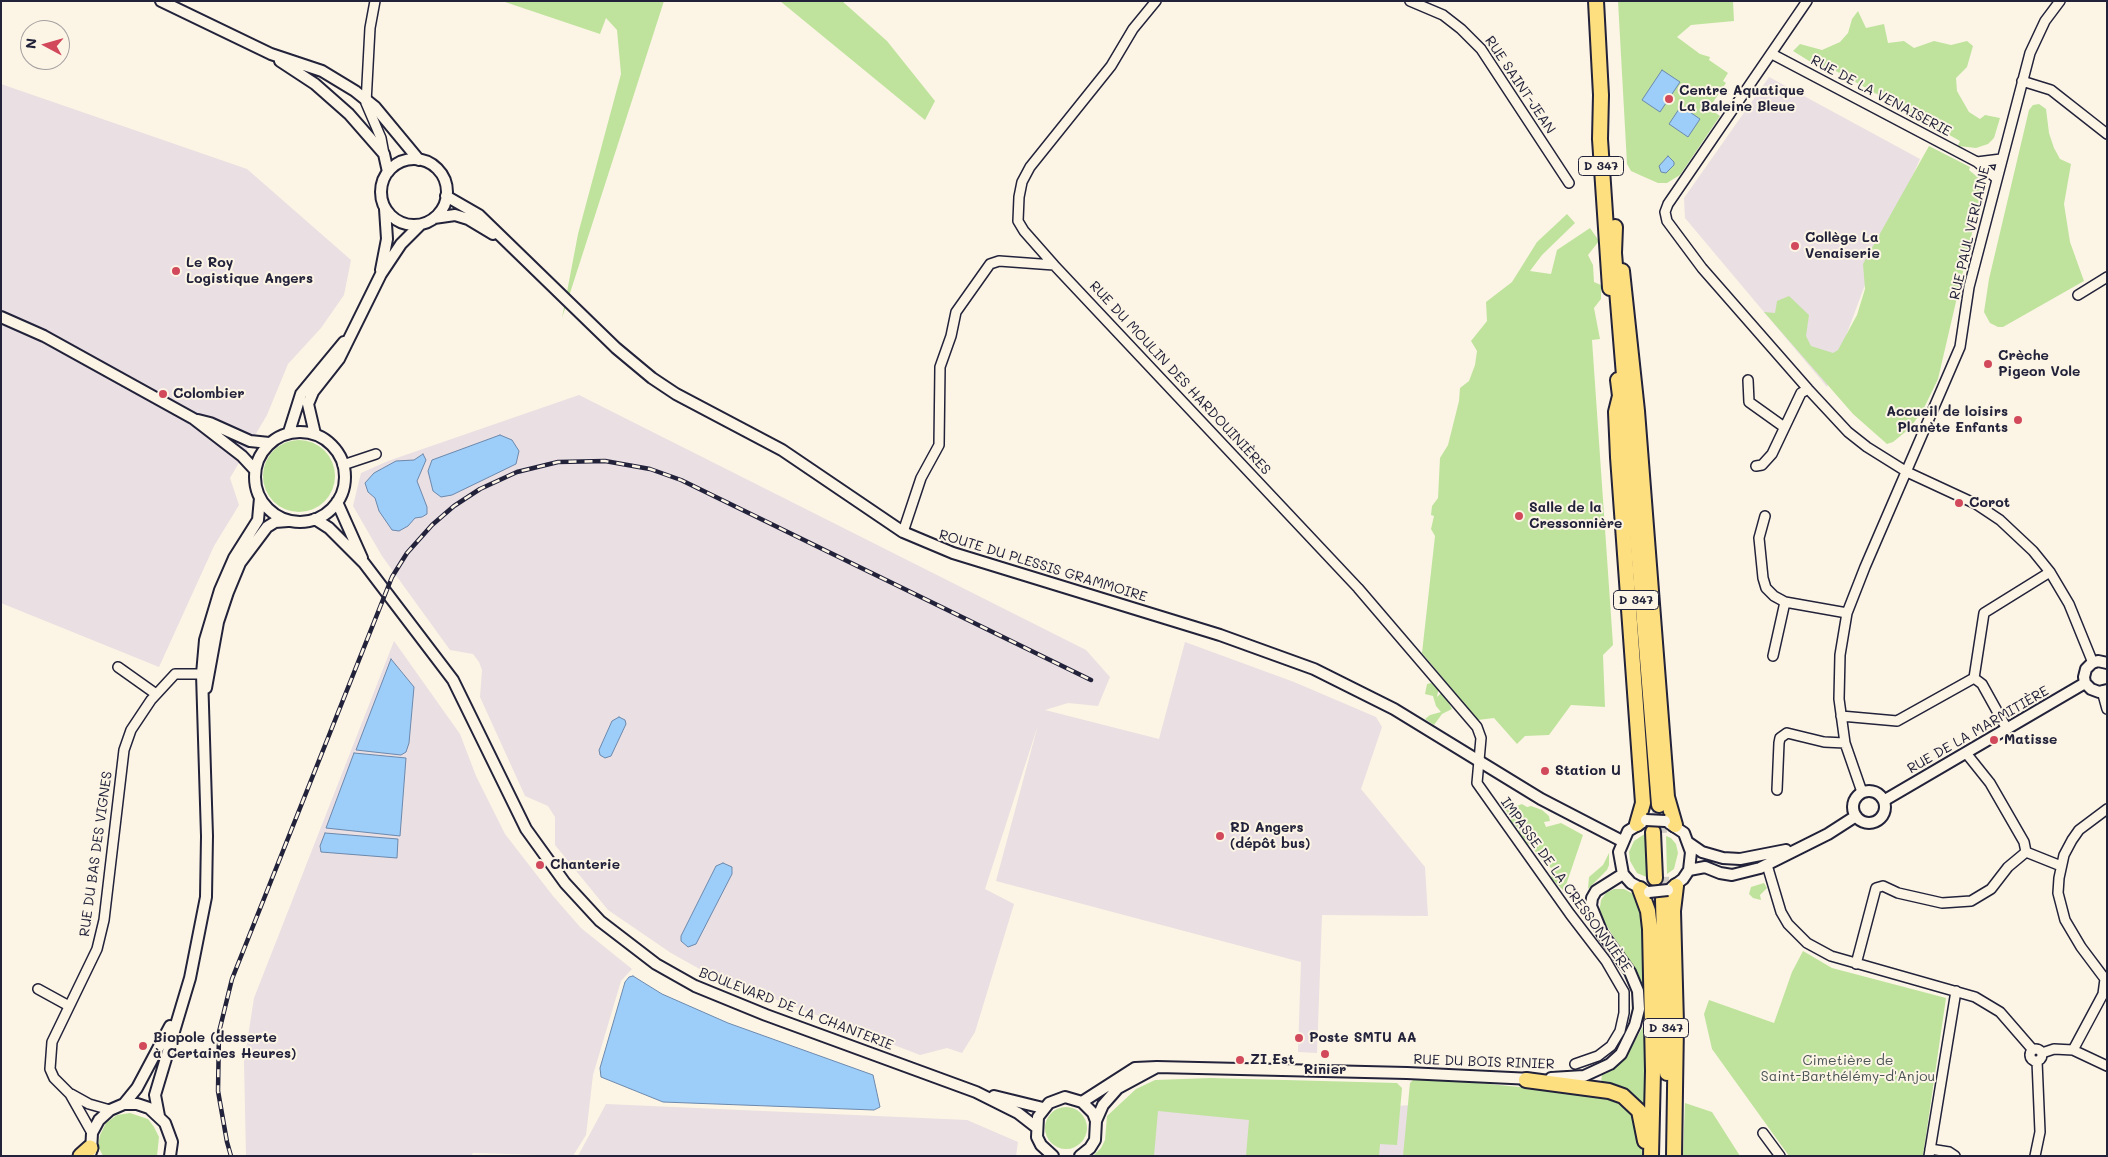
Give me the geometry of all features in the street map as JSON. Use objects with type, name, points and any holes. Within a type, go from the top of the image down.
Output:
[{"type":"main road","name":"D 347","points":[[1596,1],[1601,94],[1600,139],[1606,238],[1655,804],[1614,253],[1615,227]]},
{"type":"main road","points":[[1601,94],[1637,411],[1667,798],[1656,826],[1659,877]]},
{"type":"main road","points":[[1620,396],[1616,412],[1618,457],[1643,803],[1656,826]]},
{"type":"main road","name":"D 347","points":[[1659,893],[1660,1156]]},
{"type":"main road","name":"D 347","points":[[1659,893],[1667,1082],[1666,1156]]},
{"type":"main road","points":[[1651,1156],[1653,1071],[1648,912],[1659,893],[1672,911],[1676,1024],[1674,1156]]},
{"type":"main road","points":[[1526,1080],[1609,1091],[1623,1096],[1639,1111],[1645,1138],[1646,1156]]},
{"type":"street","points":[[161,1],[271,54],[322,71],[366,99],[419,160]]},
{"type":"street","points":[[375,1],[370,28],[366,99],[388,172]]},
{"type":"street","name":"RUE DU MOULIN DES HARDOUINIÈRES","points":[[1156,1],[1133,29],[1111,66],[1030,167],[1022,182],[1017,210],[1018,221],[1024,231],[1054,265],[1358,588],[1477,727],[1481,738],[1478,759]]},
{"type":"street","name":"RUE SAINT-JEAN","points":[[1410,1],[1443,15],[1461,29],[1481,49],[1569,183]]},
{"type":"street","points":[[1807,1],[1668,204],[1665,212],[1667,222],[1702,268],[1830,414],[1867,448],[1907,472],[1965,498],[1992,515],[2033,550],[2050,572],[2075,615],[2093,663]]},
{"type":"street","name":"RUE PAUL VERLAINE","points":[[1862,792],[1845,743],[1841,716],[1839,670],[1847,613],[1960,347],[1968,294],[2022,81],[2036,40],[2060,1]]},
{"type":"street","points":[[271,54],[315,84],[349,114],[384,154]]},
{"type":"street","name":"RUE DE LA VENAISERIE","points":[[1772,54],[1978,162],[1996,178]]},
{"type":"street","points":[[2022,81],[2051,90],[2107,134]]},
{"type":"street","points":[[1978,162],[2001,159]]},
{"type":"street","points":[[314,434],[308,404],[313,392],[339,359],[381,274],[401,244],[420,225],[434,218],[444,204],[446,188],[440,172],[434,166],[419,160],[402,161],[388,172],[381,190],[385,209],[387,239],[381,274]]},
{"type":"street","name":"ROUTE DU PLESSIS GRAMMOIRE","points":[[446,196],[479,215],[616,348],[652,378],[676,394],[782,450],[903,532],[953,553],[1286,658],[1346,684],[1478,759],[1541,799],[1622,841]]},
{"type":"street","points":[[385,209],[400,222],[420,225]]},
{"type":"street","name":"ROUTE DU PLESSIS GRAMMOIRE","points":[[434,218],[455,215],[468,219],[503,239]]},
{"type":"street","points":[[903,532],[921,478],[939,445],[941,434],[940,367],[951,336],[956,312],[990,264],[999,261],[1054,265]]},
{"type":"street","points":[[2078,295],[2107,277]]},
{"type":"street","points":[[1,318],[44,336],[194,419],[242,456],[255,470]]},
{"type":"street","points":[[289,432],[301,394],[328,358],[353,332]]},
{"type":"street","points":[[1748,380],[1748,402],[1784,427]]},
{"type":"street","points":[[1756,466],[1762,465],[1772,454],[1801,394],[1808,389]]},
{"type":"street","points":[[194,419],[210,422],[250,441],[269,443]]},
{"type":"street","points":[[203,699],[218,622],[240,563],[267,527],[275,522],[288,520],[302,522],[315,519],[328,512],[337,502],[345,480],[344,465],[333,446],[314,434],[302,431],[289,432],[269,443],[258,458],[255,470],[255,485],[260,498],[272,512],[288,520]]},
{"type":"street","points":[[344,465],[376,454]]},
{"type":"street","points":[[159,1116],[155,1095],[190,978],[206,897],[207,836],[202,674],[205,640],[211,616],[234,558],[258,520],[260,498]]},
{"type":"street","name":"BOULEVARD DE LA CHANTERIE","points":[[337,502],[364,564]]},
{"type":"street","points":[[1766,516],[1759,538],[1763,578],[1766,588],[1774,596],[1785,602],[1847,613]]},
{"type":"street","name":"BOULEVARD DE LA CHANTERIE","points":[[315,519],[329,528],[364,564],[453,680],[475,720],[518,816],[530,836],[564,883],[600,921],[656,964],[695,986],[766,1015],[976,1092],[1043,1108]]},
{"type":"street","points":[[1974,678],[1984,613],[2050,572]]},
{"type":"street","points":[[1773,656],[1785,602]]},
{"type":"street","points":[[2107,664],[2093,663],[2085,670],[2085,683],[2094,691],[2104,691],[2107,709]]},
{"type":"street","points":[[118,668],[156,694]]},
{"type":"street","name":"RUE DU BAS DES VIGNES","points":[[110,1110],[89,1104],[70,1094],[54,1078],[49,1061],[52,1042],[97,949],[104,920],[124,750],[131,730],[156,694],[175,674],[202,674]]},
{"type":"street","points":[[1841,716],[1898,722],[1974,678]]},
{"type":"street","points":[[1974,678],[1982,684],[2008,729]]},
{"type":"street","name":"RUE DE LA MARMITIÈRE","points":[[1884,800],[2085,683]]},
{"type":"street","points":[[1777,790],[1779,743],[1780,738],[1787,733],[1824,742],[1845,743]]},
{"type":"street","points":[[1966,754],[1990,784],[2024,842],[2026,852]]},
{"type":"street","name":"IMPASSE DE LA CRESSONNIÈRE","points":[[1478,759],[1477,783],[1570,914],[1606,960],[1624,992],[1622,1022],[1611,1046],[1598,1056],[1576,1064]]},
{"type":"street","points":[[1872,790],[1884,800],[1885,811],[1875,822],[1864,822],[1856,816],[1854,804],[1862,792],[1872,790]]},
{"type":"street","points":[[2073,1050],[2105,987],[2101,972],[2080,947],[2066,920],[2058,893],[2061,866],[2072,840],[2079,830],[2107,809]]},
{"type":"street","points":[[1689,870],[1692,852],[1684,833],[1656,826],[1628,832],[1622,841],[1619,858],[1624,874],[1659,893],[1689,870],[1704,867],[1720,873],[1741,874],[1767,865],[1834,830],[1856,816]]},
{"type":"street","points":[[1689,843],[1712,856],[1740,859],[1767,856],[1804,845]]},
{"type":"street","points":[[2026,852],[2061,866]]},
{"type":"street","points":[[1856,964],[1876,888],[1884,886],[1898,893],[1942,903],[1971,901],[1991,889],[2008,867],[2026,852]]},
{"type":"street","points":[[1767,865],[1776,902],[1788,924],[1819,950],[1856,964],[1975,997],[2000,1012],[2037,1055],[2040,1132],[2035,1156]]},
{"type":"street","name":"RUE DU BOIS RINIER","points":[[1082,1102],[1136,1068],[1407,1073],[1526,1080],[1584,1076],[1610,1064],[1621,1054],[1629,1040],[1639,1009],[1638,991],[1630,972],[1602,933],[1591,906],[1596,891],[1624,874]]},
{"type":"street","points":[[38,989],[69,1006]]},
{"type":"street","points":[[1955,1156],[1949,1152],[1929,1152],[1956,991]]},
{"type":"street","points":[[89,1148],[99,1120],[110,1110],[124,1104],[137,1088],[180,1010]]},
{"type":"street","points":[[2037,1055],[2054,1049],[2073,1050],[2107,1066]]},
{"type":"street","name":"RUE DU BOIS RINIER","points":[[1096,1121],[1104,1105],[1118,1088],[1157,1067]]},
{"type":"street","name":"BOULEVARD DE LA CHANTERIE","points":[[976,1092],[1018,1114],[1036,1127]]},
{"type":"street","name":"RUE DU BAS DES VIGNES","points":[[70,1094],[89,1148]]},
{"type":"street","points":[[1053,1156],[1040,1151],[1036,1127],[1043,1108],[1049,1103],[1066,1097],[1082,1102],[1093,1113],[1096,1121],[1095,1140],[1090,1148],[1080,1156]]},
{"type":"street","points":[[124,1104],[143,1106],[159,1116],[170,1132],[172,1154]]},
{"type":"street","points":[[1763,1133],[1780,1156]]},
{"type":"shaded area","name":"Collège La Venaiserie","points":[[1769,77],[1920,159],[1869,274],[1827,387],[1685,218],[1684,198]]},
{"type":"shaded area","points":[[1,84],[247,169],[351,260],[344,295],[321,328],[288,364],[267,415],[230,478],[239,505],[214,546],[159,667],[1,603]]},
{"type":"shaded area","points":[[579,395],[1086,650],[1110,677],[1098,706],[1068,703],[1045,710],[1159,739],[1185,642],[1294,682],[1376,717],[1382,727],[1361,789],[1425,867],[1428,916],[1322,915],[1317,1053],[1298,1052],[1301,962],[996,881],[1038,725],[985,889],[1014,904],[975,1032],[962,1053],[947,1048],[920,1055],[705,972],[671,953],[608,910],[555,845],[555,817],[548,806],[525,796],[480,697],[482,670],[479,662],[473,654],[450,650],[382,556],[353,506],[361,473],[388,461]]},
{"type":"shaded area","points":[[394,641],[460,734],[476,776],[505,834],[553,896],[581,928],[632,969],[621,981],[593,1075],[586,1135],[573,1156],[473,1153],[471,1156],[246,1156],[244,1062],[254,998]]},
{"type":"shaded area","points":[[1566,1095],[1619,1156],[1152,1156],[1156,1109],[1257,1115]]},
{"type":"shaded area","points":[[606,1104],[967,1120],[1018,1142],[1016,1156],[578,1156]]},
{"type":"green space","points":[[502,1],[664,1],[562,318],[578,234],[621,74],[617,30],[606,18],[600,34]]},
{"type":"green space","points":[[780,1],[842,1],[887,41],[935,101],[925,120]]},
{"type":"green space","name":"Centre Aquatique La Baleine Bleue","points":[[1618,1],[1733,1],[1734,21],[1691,25],[1677,37],[1700,54],[1710,57],[1709,60],[1728,73],[1723,81],[1726,83],[1709,108],[1720,116],[1680,175],[1667,183],[1658,183],[1631,171],[1627,164]]},
{"type":"green space","points":[[1858,11],[1866,28],[1884,24],[1888,43],[1904,41],[1914,48],[1934,41],[1951,45],[1967,41],[1973,46],[1967,67],[1956,78],[1957,91],[1969,112],[1980,119],[1985,115],[2000,118],[1994,138],[1988,144],[1976,148],[1958,146],[1960,141],[1827,66],[1822,69],[1793,51],[1800,44],[1822,50],[1840,42],[1848,33],[1852,19]]},
{"type":"green space","points":[[2039,104],[2046,109],[2049,133],[2054,148],[2060,159],[2071,164],[2064,204],[2070,242],[2084,281],[2003,327],[1998,327],[1990,323],[1984,312],[1989,279],[2029,110],[2033,105]]},
{"type":"green space","points":[[1929,146],[1970,167],[1969,170],[1981,180],[1983,186],[1938,379],[1923,410],[1909,429],[1893,442],[1887,444],[1853,414],[1764,312],[1775,313],[1777,301],[1789,296],[1809,315],[1806,336],[1811,346],[1833,353],[1838,350],[1857,315],[1865,289],[1863,264]]},
{"type":"green space","name":"Salle de la Cressonnière","points":[[1567,214],[1575,223],[1542,255],[1530,271],[1551,274],[1557,250],[1590,228],[1599,241],[1588,255],[1593,265],[1594,282],[1601,285],[1601,299],[1594,308],[1600,339],[1592,340],[1613,645],[1603,655],[1605,707],[1571,705],[1549,735],[1525,736],[1517,744],[1494,718],[1478,720],[1422,653],[1435,536],[1431,529],[1434,516],[1431,515],[1432,506],[1438,498],[1440,458],[1448,445],[1459,401],[1460,388],[1469,381],[1475,365],[1477,351],[1471,341],[1487,321],[1486,302],[1512,282],[1537,242]]},
{"type":"green space","points":[[306,440],[325,450],[333,462],[335,476],[333,490],[325,502],[313,510],[292,512],[273,502],[265,490],[263,469],[273,450],[285,442]]},
{"type":"green space","points":[[1431,683],[1439,686],[1437,697],[1441,693],[1445,696],[1452,709],[1442,714],[1434,725],[1425,719],[1430,715],[1441,712],[1436,706],[1433,696],[1425,694],[1427,684]]},
{"type":"green space","points":[[1522,804],[1542,810],[1549,816],[1550,821],[1544,822],[1546,827],[1561,823],[1583,835],[1564,891],[1551,878],[1554,869],[1545,865],[1532,847],[1522,840],[1517,827],[1512,823],[1506,810]]},
{"type":"green space","points":[[1646,833],[1649,878],[1637,873],[1630,861],[1629,852],[1634,841]]},
{"type":"green space","points":[[1666,836],[1671,838],[1676,844],[1678,853],[1674,869],[1667,874]]},
{"type":"green space","points":[[1609,853],[1607,870],[1588,889],[1589,877],[1603,865]]},
{"type":"green space","points":[[1764,883],[1767,888],[1760,895],[1761,900],[1753,898],[1749,894],[1751,887]]},
{"type":"green space","points":[[1614,889],[1624,889],[1637,896],[1643,906],[1646,988],[1642,987],[1632,965],[1599,914],[1601,900],[1606,893]]},
{"type":"green space","name":"Cimetière de Saint-Barthélémy-d'Anjou","points":[[1803,951],[1832,968],[1946,998],[1923,1156],[1789,1156],[1712,1049],[1704,1014],[1709,1000],[1774,1023],[1792,972]]},
{"type":"green space","points":[[1645,1023],[1647,1114],[1601,1082],[1602,1075],[1617,1065],[1630,1050]]},
{"type":"green space","points":[[1416,1077],[1613,1096],[1632,1109],[1641,1129],[1642,1156],[1403,1156],[1410,1083]]},
{"type":"green space","points":[[1211,1078],[1397,1083],[1402,1088],[1397,1145],[1380,1144],[1379,1156],[1246,1156],[1249,1120],[1158,1111],[1154,1156],[1093,1156],[1101,1148],[1105,1140],[1107,1116],[1136,1089],[1155,1080]]},
{"type":"green space","points":[[1685,1103],[1712,1112],[1740,1156],[1683,1156]]},
{"type":"green space","points":[[1070,1107],[1078,1110],[1084,1116],[1087,1128],[1084,1140],[1078,1146],[1062,1149],[1054,1146],[1048,1140],[1045,1124],[1048,1116],[1054,1110]]},
{"type":"green space","points":[[130,1113],[148,1119],[154,1127],[159,1137],[157,1156],[103,1156],[98,1146],[100,1135],[106,1123],[117,1115]]},
{"type":"water","points":[[1662,70],[1680,82],[1660,112],[1642,100]]},
{"type":"water","points":[[1681,106],[1700,119],[1688,137],[1669,124]]},
{"type":"water","points":[[1668,156],[1674,162],[1674,165],[1666,173],[1661,172],[1659,166]]},
{"type":"water","points":[[500,435],[512,440],[519,451],[516,464],[452,495],[441,497],[433,491],[428,471],[432,460]]},
{"type":"water","points":[[423,454],[426,460],[417,481],[427,507],[427,514],[415,518],[408,526],[399,531],[392,530],[379,511],[375,498],[368,492],[365,483],[374,473],[396,461],[414,460]]},
{"type":"water","points":[[391,659],[414,687],[409,743],[406,752],[401,755],[356,750]]},
{"type":"water","points":[[619,717],[625,720],[626,724],[611,756],[605,758],[600,755],[599,750],[612,721]]},
{"type":"water","points":[[354,753],[406,758],[400,836],[326,828]]},
{"type":"water","points":[[325,833],[398,839],[397,858],[321,852],[320,846]]},
{"type":"water","points":[[723,863],[732,867],[732,874],[696,944],[688,947],[681,941],[681,936],[716,866]]},
{"type":"water","points":[[633,976],[662,994],[728,1023],[873,1075],[880,1107],[874,1110],[663,1102],[601,1077],[600,1068],[625,982],[629,977]]},
{"type":"tunnel","points":[[1659,805],[1660,833]]},
{"type":"tunnel","points":[[1662,877],[1663,899]]},
{"type":"railway","points":[[231,1156],[218,1091],[219,1032],[232,979],[392,577],[407,553],[432,525],[454,506],[480,489],[517,472],[558,462],[605,461],[650,469],[681,480],[1091,680]]},
{"type":"place","name":"Centre Aquatique La Baleine Bleue","points":[[1669,99]]},
{"type":"place","name":"Collège La Venaiserie","points":[[1795,246]]},
{"type":"place","name":"Le Roy Logistique Angers","points":[[176,271]]},
{"type":"place","name":"Crèche Pigeon Vole","points":[[1988,364]]},
{"type":"place","name":"Colombier","points":[[163,394]]},
{"type":"place","name":"Accueil de loisirs Planète Enfants","points":[[2018,420]]},
{"type":"place","name":"Corot","points":[[1959,503]]},
{"type":"place","name":"Salle de la Cressonnière","points":[[1519,516]]},
{"type":"place","name":"Matisse","points":[[1994,740]]},
{"type":"place","name":"Station U","points":[[1545,771]]},
{"type":"place","name":"RD Angers (dépôt bus)","points":[[1220,836]]},
{"type":"place","name":"Chanterie","points":[[540,865]]},
{"type":"place","name":"Poste SMTU AA","points":[[1299,1038]]},
{"type":"place","name":"Biopole (desserte à Certaines Heures)","points":[[143,1046]]},
{"type":"place","name":"Rinier","points":[[1325,1054]]},
{"type":"place","name":"ZI Est","points":[[1240,1060]]}]
